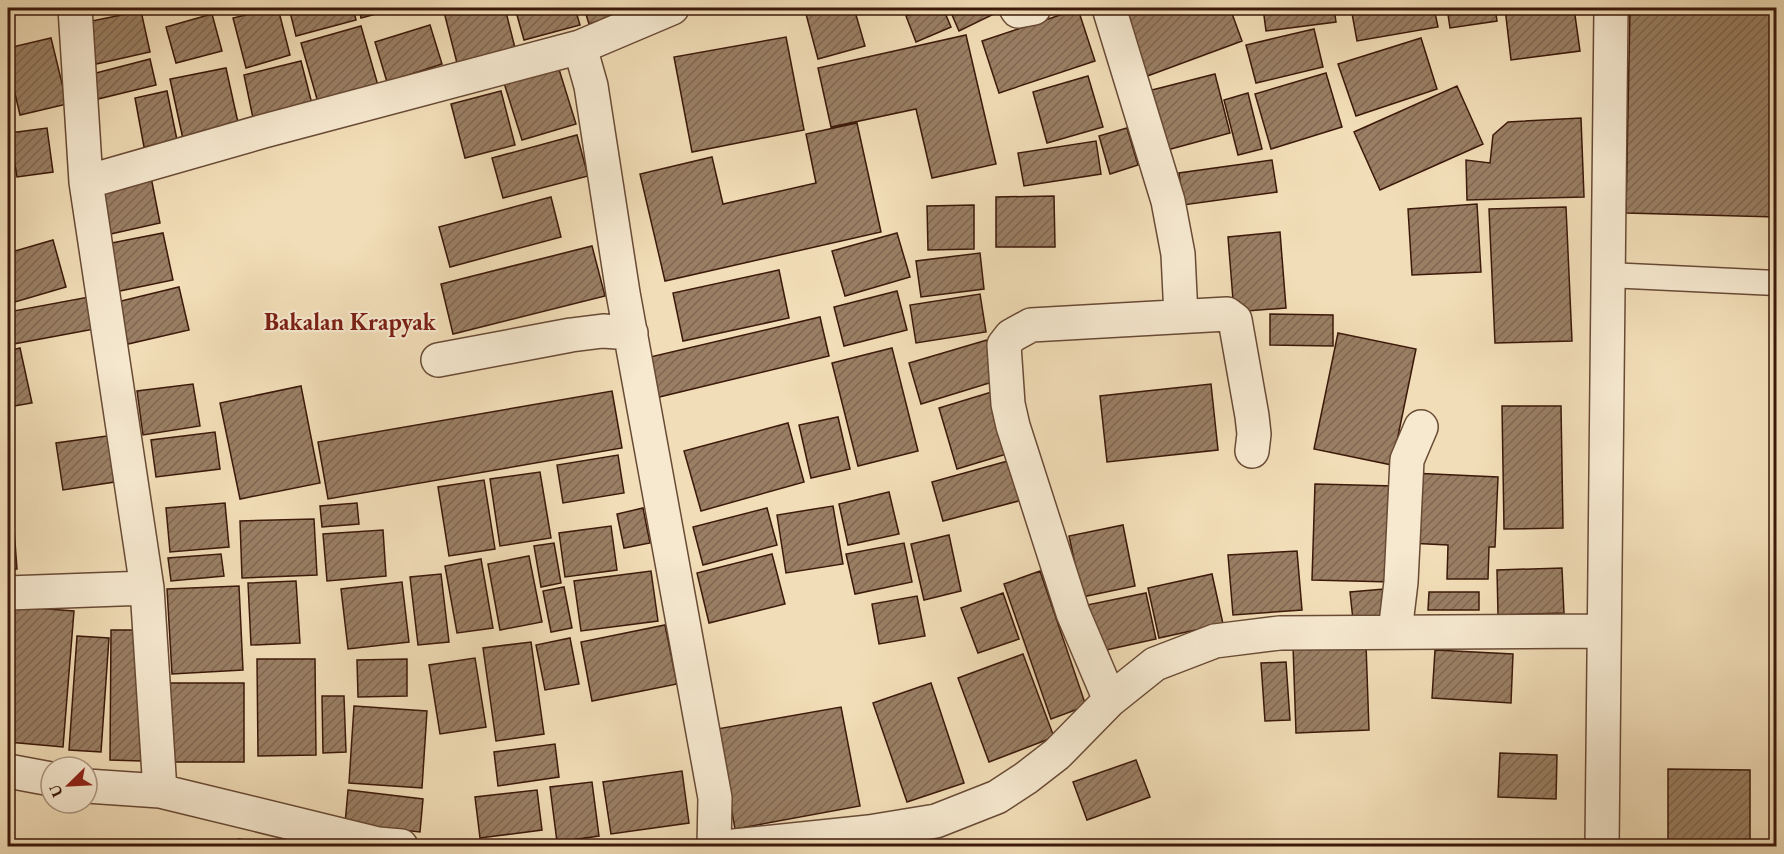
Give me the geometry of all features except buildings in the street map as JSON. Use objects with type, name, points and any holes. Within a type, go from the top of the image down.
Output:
[{"type":"street","points":[[75,8],[86,182],[147,588],[160,791]]},
{"type":"street","points":[[86,182],[264,131],[580,47],[672,8]]},
{"type":"street","points":[[1016,8],[1018,11],[1034,8]]},
{"type":"street","points":[[1109,8],[1168,201],[1178,254],[1181,316]]},
{"type":"street","points":[[1602,846],[1611,8]]},
{"type":"street","points":[[580,47],[591,86],[631,333],[715,798],[714,846]]},
{"type":"street","points":[[1110,700],[1073,613],[1013,426],[1008,404],[1004,345],[1011,336],[1031,325],[1227,314],[1235,320],[1252,416],[1254,434],[1252,451]]},
{"type":"street","points":[[438,360],[571,335],[603,331],[631,333]]},
{"type":"street","points":[[1395,632],[1401,582],[1407,460],[1421,427]]},
{"type":"street","points":[[8,593],[147,588]]},
{"type":"street","points":[[734,846],[869,832],[936,821],[997,797],[1057,754],[1110,700],[1155,664],[1215,641],[1280,633],[1604,631]]},
{"type":"street","points":[[8,771],[39,777]]},
{"type":"street","points":[[99,787],[160,791],[378,844],[401,846]]},
{"type":"lane","points":[[1608,275],[1776,283]]},
{"type":"district","name":"Bakalan Krapyak","points":[[350,322]]}]
